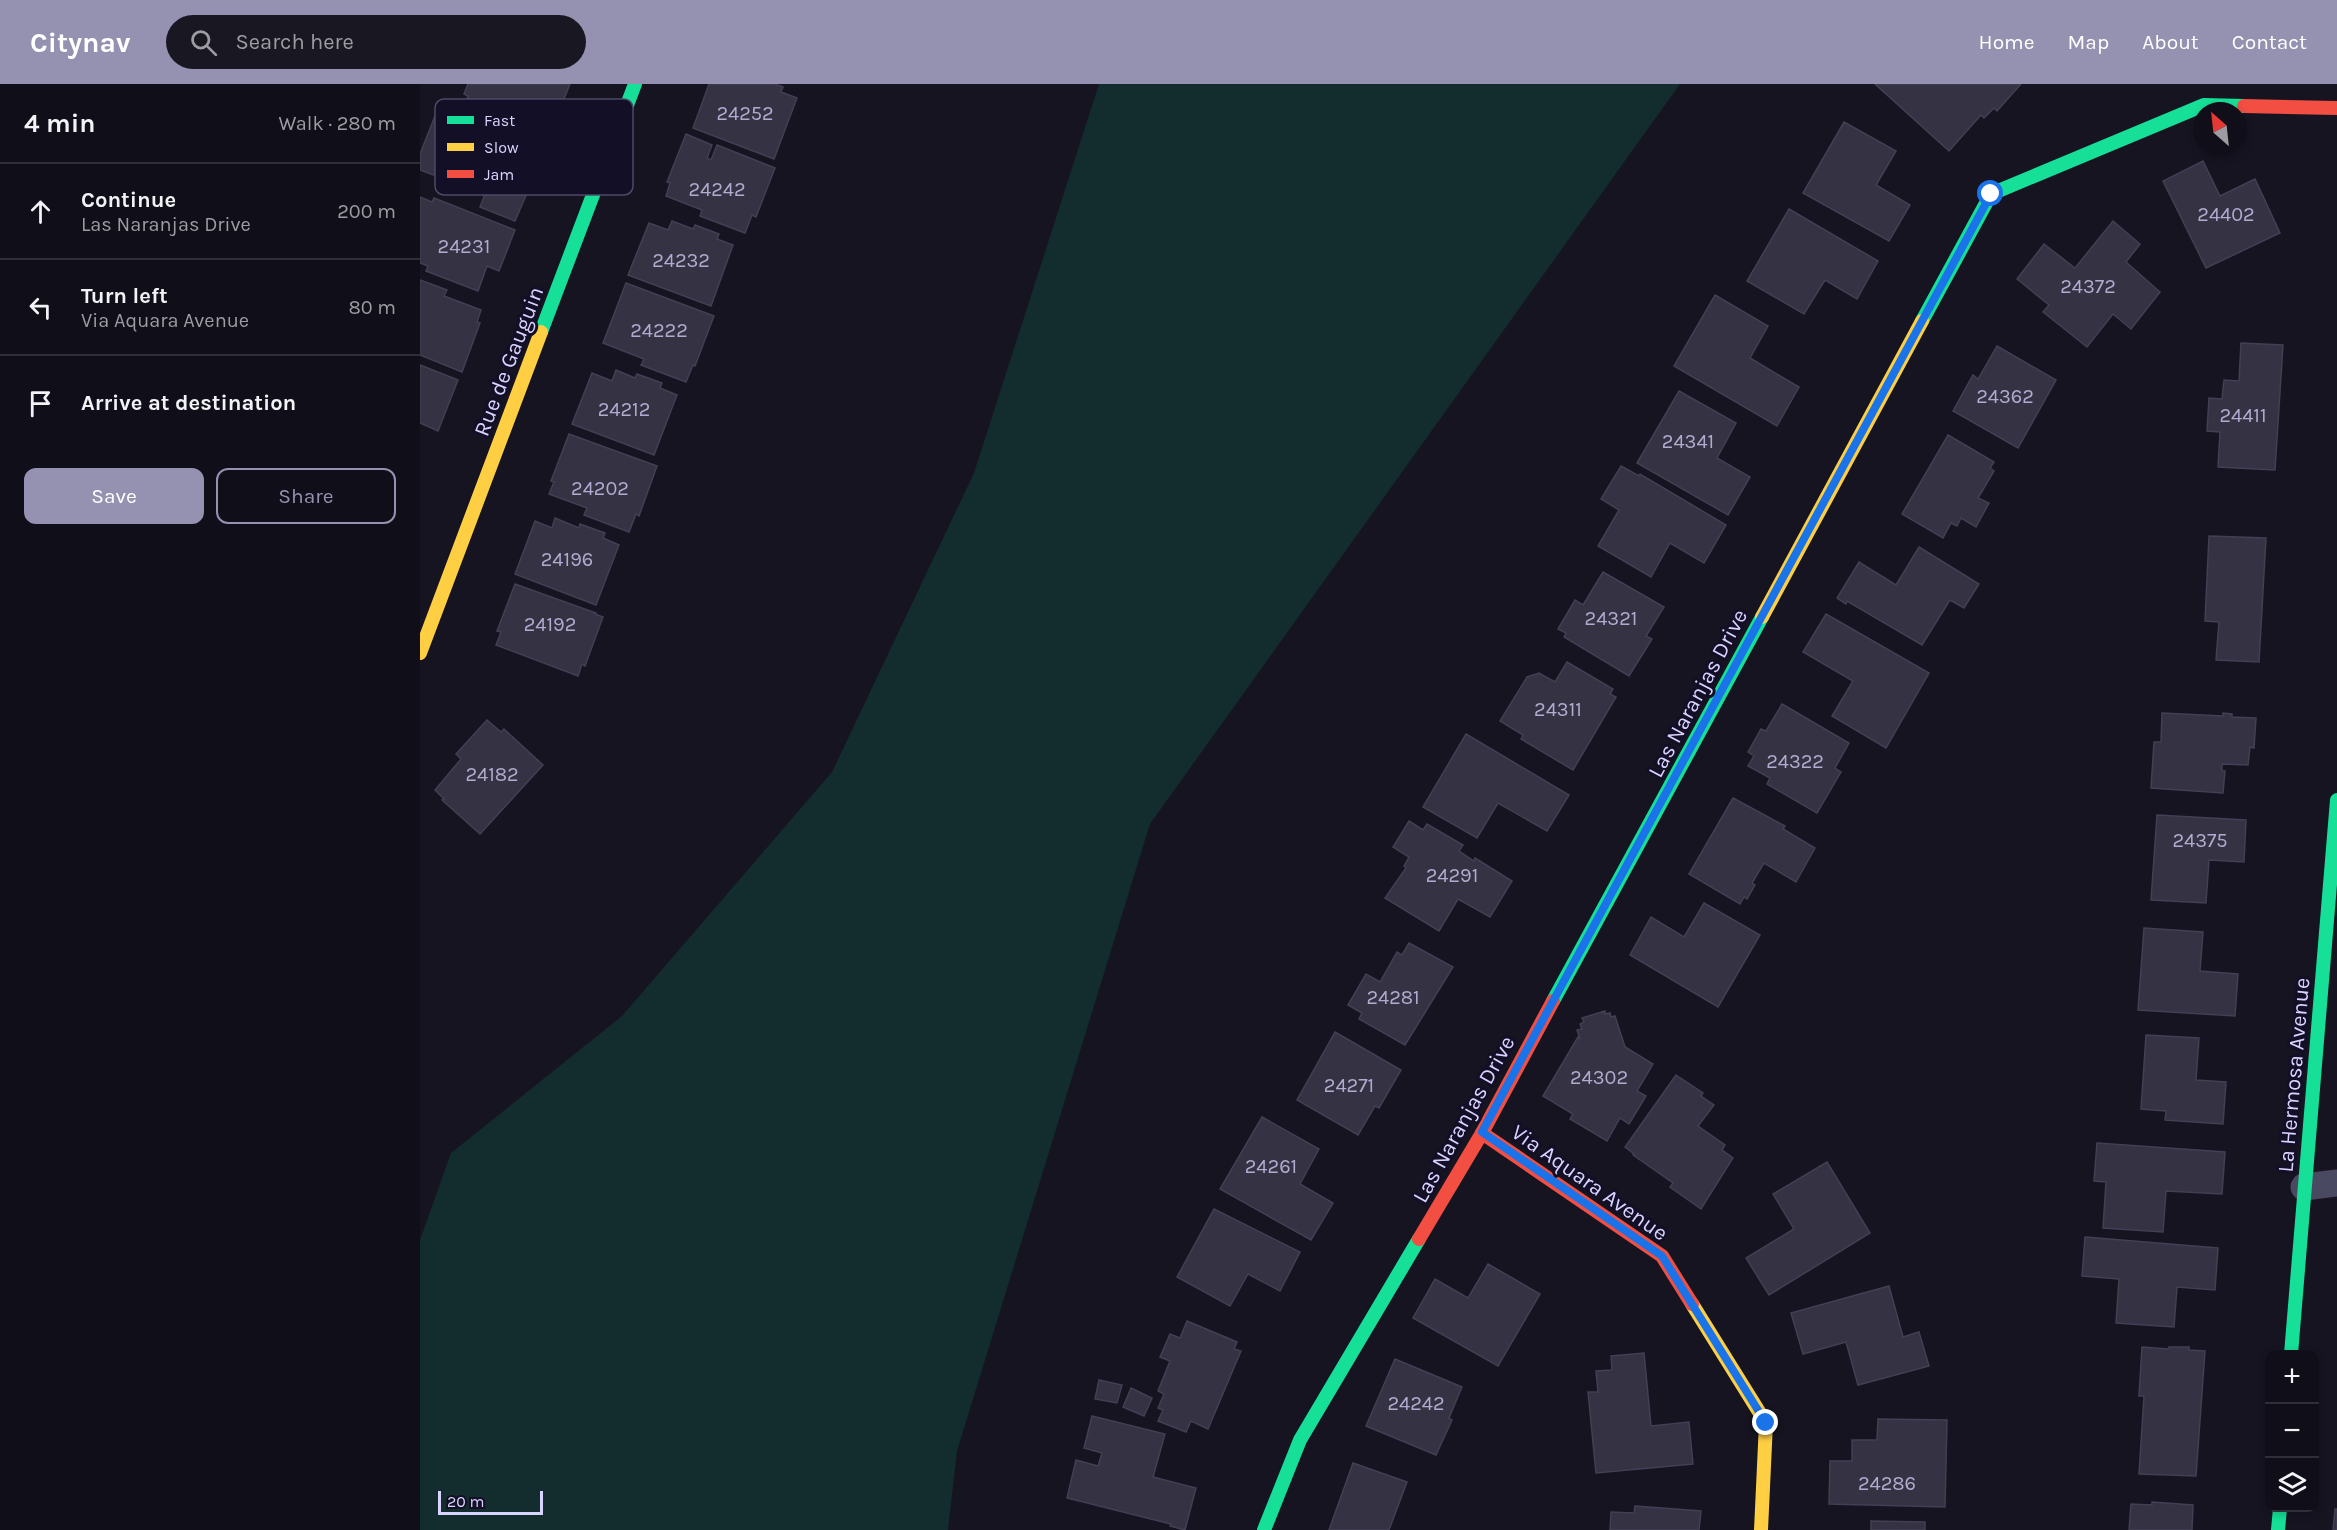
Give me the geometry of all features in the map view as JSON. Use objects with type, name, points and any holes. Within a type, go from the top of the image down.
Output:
[{"type":"street","name":"Rue de Gauguin","points":[[629,99],[635,84]]},
{"type":"street","name":"Las Naranjas Drive","points":[[1264,1530],[1300,1440],[1482,1132],[1991,194],[2204,105],[2337,108]]},
{"type":"street","name":"Rue de Gauguin","points":[[420,653],[593,195]]},
{"type":"street","name":"La Hermosa Avenue","points":[[2291,1350],[2337,800]]},
{"type":"street","name":"Via Aquara Avenue","points":[[1482,1132],[1662,1256],[1766,1423],[1761,1530]]},
{"type":"street","points":[[2304,1187],[2337,1183]]},
{"type":"street","points":[[2278,1530],[2280,1512]]},
{"type":"green space","points":[[1099,84],[1680,84],[1150,824],[957,1451],[948,1530],[420,1530],[420,1240],[451,1153],[622,1016],[832,772],[974,473]]},
{"type":"building","points":[[468,84],[570,84],[564,99],[467,99],[468,96],[464,94]]},
{"type":"building","points":[[709,84],[775,84],[783,87],[781,92],[797,98],[774,159],[693,128]]},
{"type":"building","points":[[1875,84],[2021,84],[1997,111],[1994,108],[1984,118],[1981,115],[1949,151]]},
{"type":"building","points":[[435,116],[435,176],[420,170],[420,154]]},
{"type":"building","points":[[1844,122],[1896,151],[1876,185],[1910,205],[1889,241],[1803,193]]},
{"type":"building","points":[[686,134],[712,145],[707,158],[711,160],[717,145],[775,168],[756,217],[752,215],[745,233],[700,216],[702,210],[666,196],[670,183],[667,182]]},
{"type":"building","points":[[2203,161],[2220,196],[2255,179],[2280,233],[2206,268],[2163,181]]},
{"type":"building","points":[[485,195],[526,195],[515,221],[480,207]]},
{"type":"building","points":[[420,197],[432,202],[434,198],[515,230],[499,271],[487,266],[478,291],[426,271],[428,266],[420,263]]},
{"type":"building","points":[[1789,209],[1878,261],[1857,299],[1825,280],[1804,314],[1747,281]]},
{"type":"building","points":[[672,221],[693,229],[695,225],[719,234],[717,239],[733,245],[711,306],[628,275],[649,223],[668,230]]},
{"type":"building","points":[[2113,221],[2140,244],[2126,262],[2160,292],[2131,329],[2113,314],[2087,347],[2043,312],[2049,305],[2017,279],[2044,244],[2075,268]]},
{"type":"building","points":[[420,280],[447,290],[444,296],[481,310],[477,322],[480,323],[462,372],[420,355]]},
{"type":"building","points":[[626,283],[714,316],[695,366],[693,365],[686,382],[641,365],[644,359],[603,343]]},
{"type":"building","points":[[1715,295],[1768,326],[1750,358],[1799,387],[1777,426],[1674,366]]},
{"type":"building","points":[[2241,343],[2283,345],[2275,470],[2218,467],[2220,432],[2207,431],[2209,398],[2222,399],[2224,380],[2239,381]]},
{"type":"building","points":[[1997,346],[2056,380],[2018,448],[1953,411],[1973,375],[1978,379]]},
{"type":"building","points":[[420,365],[458,380],[438,431],[420,423]]},
{"type":"building","points":[[616,370],[635,378],[637,374],[662,383],[660,388],[677,395],[654,455],[572,424],[592,373],[612,381]]},
{"type":"building","points":[[1679,391],[1736,423],[1717,458],[1750,477],[1728,515],[1637,463]]},
{"type":"building","points":[[569,434],[657,466],[639,516],[636,514],[629,532],[584,515],[587,508],[549,494],[554,482],[551,481]]},
{"type":"building","points":[[1948,435],[1994,462],[1990,468],[1994,471],[1978,498],[1989,503],[1976,527],[1961,518],[1957,526],[1951,523],[1943,538],[1902,514]]},
{"type":"building","points":[[1621,466],[1639,476],[1640,474],[1726,525],[1704,563],[1670,543],[1651,577],[1598,546],[1619,510],[1601,499]]},
{"type":"building","points":[[555,518],[579,528],[580,524],[605,533],[603,538],[619,545],[596,605],[515,574],[535,521],[552,528]]},
{"type":"building","points":[[2209,536],[2266,538],[2259,662],[2216,660],[2219,622],[2205,621]]},
{"type":"building","points":[[1919,547],[1979,584],[1964,608],[1950,600],[1922,645],[1847,601],[1846,604],[1837,598],[1859,562],[1896,585]]},
{"type":"building","points":[[1603,572],[1664,607],[1646,636],[1652,639],[1629,676],[1564,637],[1566,633],[1558,629],[1575,600],[1583,605]]},
{"type":"building","points":[[515,584],[603,617],[585,666],[582,664],[578,676],[496,645],[501,632],[497,631]]},
{"type":"building","points":[[1826,614],[1929,673],[1886,748],[1832,716],[1853,681],[1803,652]]},
{"type":"building","points":[[1567,662],[1613,689],[1610,694],[1616,697],[1573,770],[1521,739],[1523,735],[1500,721],[1527,677],[1539,673],[1555,682]]},
{"type":"building","points":[[1782,704],[1849,743],[1835,768],[1841,772],[1817,813],[1767,784],[1770,778],[1748,766],[1754,756],[1748,752],[1761,729],[1766,731]]},
{"type":"building","points":[[2162,713],[2223,716],[2223,713],[2232,714],[2232,717],[2256,718],[2254,748],[2250,747],[2248,765],[2222,764],[2222,771],[2225,771],[2223,793],[2151,788],[2154,742],[2161,742]]},
{"type":"building","points":[[487,720],[501,732],[504,729],[543,765],[480,834],[442,800],[444,799],[435,790],[461,759],[456,754]]},
{"type":"building","points":[[1466,734],[1569,795],[1547,831],[1498,803],[1477,838],[1423,807]]},
{"type":"building","points":[[1733,798],[1785,826],[1783,829],[1815,848],[1796,882],[1764,863],[1752,883],[1755,885],[1747,899],[1744,897],[1740,904],[1689,874]]},
{"type":"building","points":[[2157,815],[2246,820],[2244,862],[2209,860],[2206,903],[2151,900]]},
{"type":"building","points":[[1409,821],[1423,830],[1427,824],[1463,845],[1459,851],[1512,881],[1490,917],[1458,899],[1439,931],[1385,898],[1406,868],[1404,866],[1409,857],[1393,847]]},
{"type":"building","points":[[1704,903],[1760,935],[1718,1007],[1630,955],[1651,917],[1684,937]]},
{"type":"building","points":[[2144,928],[2203,932],[2200,971],[2238,974],[2235,1016],[2138,1010]]},
{"type":"building","points":[[1409,943],[1453,967],[1405,1045],[1359,1019],[1362,1013],[1348,1005],[1366,974],[1380,982],[1397,952],[1402,955]]},
{"type":"building","points":[[1605,1011],[1605,1014],[1610,1013],[1611,1017],[1615,1016],[1625,1047],[1653,1064],[1637,1091],[1646,1096],[1629,1124],[1620,1118],[1607,1141],[1570,1119],[1573,1114],[1543,1096],[1578,1037],[1580,1039],[1577,1030],[1582,1029],[1580,1024],[1584,1022],[1582,1018]]},
{"type":"building","points":[[1335,1032],[1401,1070],[1379,1108],[1375,1106],[1358,1135],[1297,1100]]},
{"type":"building","points":[[2146,1035],[2199,1038],[2196,1080],[2226,1082],[2223,1124],[2165,1120],[2166,1111],[2141,1109]]},
{"type":"building","points":[[1676,1075],[1703,1093],[1701,1096],[1714,1105],[1698,1126],[1725,1145],[1722,1150],[1733,1158],[1701,1209],[1670,1187],[1673,1183],[1625,1147]]},
{"type":"building","points":[[1262,1117],[1319,1149],[1300,1184],[1333,1203],[1311,1240],[1220,1189]]},
{"type":"building","points":[[2097,1143],[2225,1152],[2222,1194],[2166,1191],[2163,1232],[2103,1228],[2106,1182],[2094,1181]]},
{"type":"building","points":[[1827,1162],[1870,1233],[1769,1295],[1746,1258],[1794,1229],[1773,1194]]},
{"type":"building","points":[[1214,1209],[1300,1252],[1280,1291],[1248,1274],[1230,1306],[1177,1277]]},
{"type":"building","points":[[2085,1237],[2218,1248],[2215,1290],[2177,1287],[2174,1327],[2116,1323],[2119,1279],[2082,1276]]},
{"type":"building","points":[[1488,1264],[1540,1294],[1498,1366],[1413,1318],[1435,1279],[1468,1298]]},
{"type":"building","points":[[1889,1286],[1903,1337],[1919,1332],[1929,1366],[1858,1385],[1846,1342],[1803,1354],[1791,1313]]},
{"type":"building","points":[[1187,1321],[1237,1342],[1234,1349],[1241,1351],[1208,1429],[1191,1421],[1186,1432],[1158,1421],[1163,1410],[1158,1408],[1164,1394],[1158,1391],[1170,1361],[1160,1357],[1170,1334],[1180,1338]]},
{"type":"building","points":[[2142,1347],[2168,1349],[2169,1347],[2189,1347],[2189,1350],[2205,1351],[2196,1476],[2139,1474],[2144,1396],[2139,1396]]},
{"type":"building","points":[[1644,1353],[1651,1426],[1689,1422],[1693,1464],[1596,1473],[1588,1392],[1598,1392],[1596,1371],[1612,1370],[1611,1356]]},
{"type":"building","points":[[1395,1359],[1462,1387],[1449,1418],[1452,1420],[1436,1455],[1366,1426]]},
{"type":"building","points":[[1099,1380],[1122,1385],[1117,1403],[1095,1399]]},
{"type":"building","points":[[1131,1388],[1152,1398],[1144,1416],[1123,1407]]},
{"type":"building","points":[[1092,1416],[1165,1434],[1153,1477],[1196,1488],[1185,1530],[1170,1526],[1171,1524],[1067,1498],[1076,1460],[1098,1466],[1102,1453],[1084,1448]]},
{"type":"building","points":[[1878,1419],[1947,1420],[1945,1507],[1829,1504],[1830,1461],[1852,1461],[1852,1440],[1877,1440]]},
{"type":"building","points":[[1353,1463],[1407,1482],[1389,1530],[1329,1530]]},
{"type":"building","points":[[2152,1502],[2193,1505],[2192,1530],[2129,1530],[2131,1504],[2152,1505]]},
{"type":"building","points":[[1635,1506],[1701,1511],[1699,1530],[1610,1530],[1611,1512],[1634,1513]]},
{"type":"building","points":[[2335,1509],[2337,1509],[2337,1530],[2333,1530]]},
{"type":"building","points":[[1871,1521],[1925,1522],[1925,1530],[1871,1530]]},
{"type":"traffic: fast","points":[[629,99],[635,84]]},
{"type":"traffic: fast","points":[[1922,321],[1991,194],[2193,110]]},
{"type":"traffic: fast","points":[[541,332],[593,195]]},
{"type":"traffic: fast","points":[[1553,1001],[1762,617]]},
{"type":"traffic: fast","points":[[2291,1350],[2337,800]]},
{"type":"traffic: fast","points":[[1264,1530],[1300,1440],[1419,1239]]},
{"type":"traffic: fast","points":[[2278,1530],[2280,1512]]},
{"type":"traffic: slow","points":[[1762,617],[1922,321]]},
{"type":"traffic: slow","points":[[420,653],[541,332]]},
{"type":"traffic: slow","points":[[1692,1304],[1766,1423],[1761,1530]]},
{"type":"traffic: jam","points":[[2247,106],[2337,108]]},
{"type":"traffic: jam","points":[[1419,1239],[1482,1133],[1553,1001]]},
{"type":"traffic: jam","points":[[1482,1133],[1662,1256],[1692,1304]]},
{"type":"route","points":[[1766,1423],[1662,1256],[1482,1132],[1991,194]]}]
